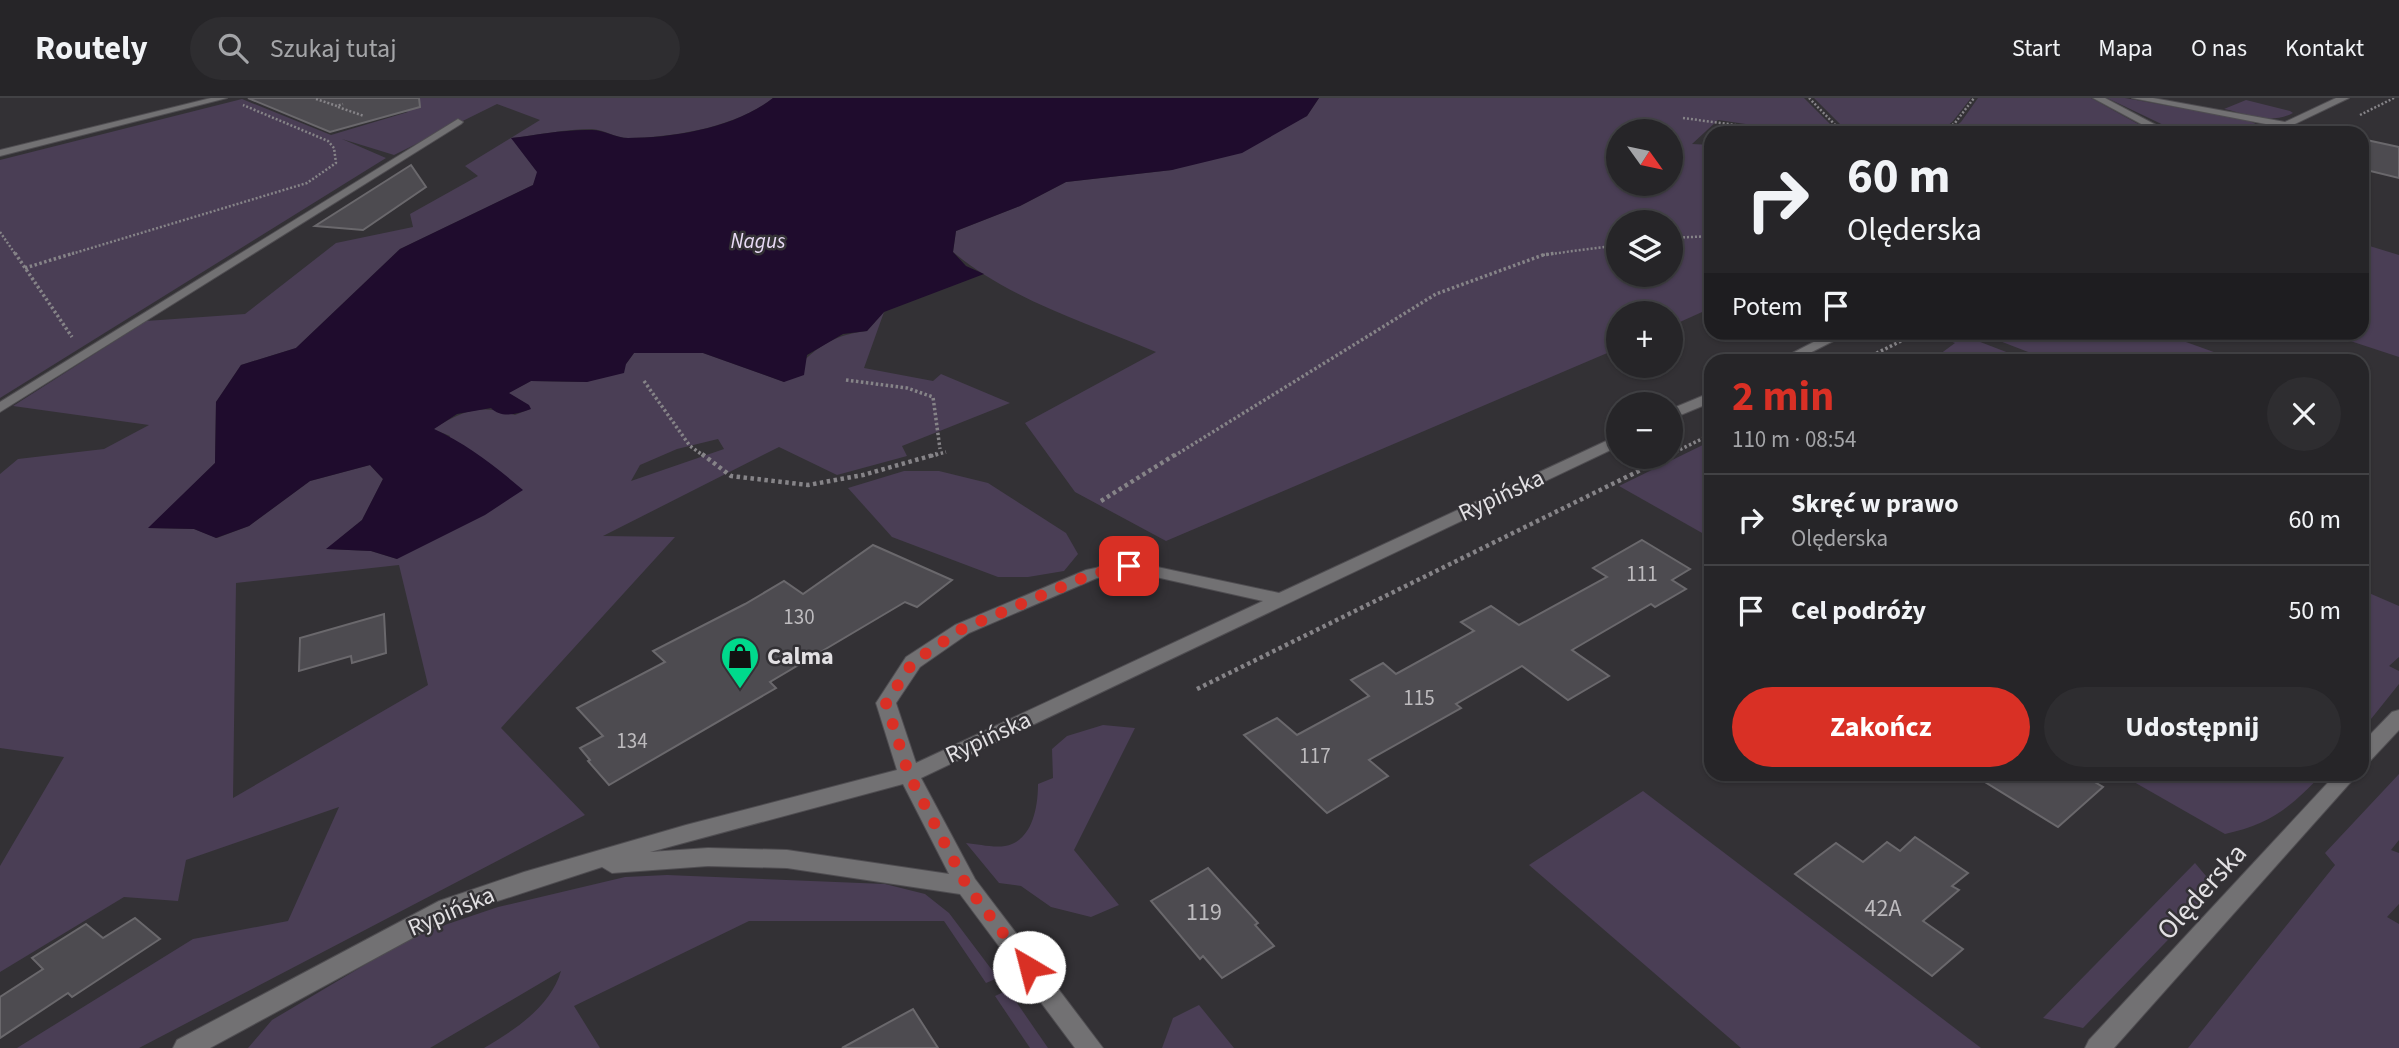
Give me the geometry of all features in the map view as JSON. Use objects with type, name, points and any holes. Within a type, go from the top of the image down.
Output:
[{"type":"street","points":[[0,153],[222,98]]},
{"type":"street","points":[[2098,98],[2152,126]]},
{"type":"street","points":[[2137,98],[2287,125],[2344,98]]},
{"type":"street","points":[[0,408],[457,122]]},
{"type":"street","points":[[1799,354],[1828,340]]},
{"type":"street","points":[[1683,409],[1704,400]]},
{"type":"street","name":"Rypińska","points":[[186,1048],[447,908],[524,881],[686,833],[909,775],[1606,446]]},
{"type":"street","points":[[1090,1048],[967,886],[909,775],[886,703],[913,662],[962,629],[1092,574],[1129,566],[1280,599]]},
{"type":"street","points":[[2369,749],[2399,717]]},
{"type":"street","name":"Olęderska","points":[[2098,1048],[2342,781]]},
{"type":"street","points":[[582,866],[708,857],[788,859],[967,886]]},
{"type":"path","points":[[316,98],[364,116]]},
{"type":"path","points":[[1809,98],[1836,126]]},
{"type":"path","points":[[1951,126],[1974,98]]},
{"type":"path","points":[[25,268],[307,183],[336,163],[334,148],[328,141],[242,104]]},
{"type":"path","points":[[337,106],[344,104]]},
{"type":"path","points":[[1683,118],[1743,126]]},
{"type":"path","points":[[0,232],[84,356]]},
{"type":"path","points":[[1683,237],[1704,236]]},
{"type":"path","points":[[1101,501],[1436,294],[1543,255],[1606,247]]},
{"type":"path","points":[[1875,354],[1903,340]]},
{"type":"path","points":[[846,380],[907,388],[933,397],[940,449]]},
{"type":"path","points":[[644,381],[690,446],[731,476],[808,485],[863,475],[946,452]]},
{"type":"path","points":[[1683,449],[1704,439]]},
{"type":"path","points":[[1197,689],[1643,469]]},
{"type":"shaded area","points":[[407,98],[773,98],[741,116],[685,133],[629,138],[582,129],[512,138],[538,172],[533,185],[400,249],[296,348],[241,365],[216,402],[215,463],[149,528],[194,529],[217,538],[249,526],[310,481],[370,465],[383,479],[362,520],[327,549],[371,551],[397,559],[450,436],[433,429],[454,417],[482,410],[515,415],[530,409],[508,393],[531,381],[587,382],[626,364],[634,353],[703,353],[784,382],[820,347],[841,337],[867,331],[884,312],[864,368],[933,381],[941,374],[1010,403],[902,446],[907,456],[837,475],[779,447],[603,536],[675,537],[501,728],[585,815],[139,1048],[17,1048],[193,939],[288,921],[339,807],[186,860],[178,901],[124,897],[0,972],[0,866],[64,757],[0,748],[0,474],[18,459],[104,449],[149,425],[13,406],[146,321],[245,314],[336,243],[413,227],[410,214],[478,176],[465,166],[540,120],[497,104],[394,155],[342,139],[386,158],[0,398],[0,160],[242,99],[331,135],[408,112],[389,105]],"holes":[[[718,439],[724,449],[631,481],[640,465],[677,449]],[[399,565],[428,685],[233,798],[236,583]]]},
{"type":"shaded area","points":[[1319,98],[1804,98],[1832,126],[1760,126],[1718,120],[1712,126],[1704,126],[1704,133],[1692,144],[1704,145],[1704,311],[1683,321],[1683,301],[1606,301],[1606,354],[1166,541],[1075,492],[1025,423],[1156,352],[1025,297],[999,284],[953,252],[956,231],[1020,206],[1066,182],[1172,170],[1307,116]]},
{"type":"shaded area","points":[[1814,98],[1971,98],[1948,126],[1842,126]]},
{"type":"shaded area","points":[[1978,98],[2091,98],[2141,126],[1956,126]]},
{"type":"shaded area","points":[[2107,98],[2125,98],[2247,120],[2259,126],[2166,126]]},
{"type":"shaded area","points":[[2246,100],[2293,113],[2267,118],[2224,109]]},
{"type":"shaded area","points":[[2369,246],[2399,255],[2399,357],[2347,340],[2369,340]]},
{"type":"shaded area","points":[[1947,340],[1975,340],[2011,354],[1940,354],[1955,343]]},
{"type":"shaded area","points":[[1997,340],[2180,340],[2219,354],[2033,354]]},
{"type":"shaded area","points":[[1704,444],[1704,534],[1619,486],[1654,469],[1683,469],[1683,455]]},
{"type":"shaded area","points":[[904,471],[939,471],[988,483],[1066,533],[1078,554],[1064,571],[1028,577],[998,577],[892,537],[848,488]]},
{"type":"shaded area","points":[[2369,593],[2399,606],[2399,657],[2389,666],[2399,671],[2399,684],[2369,722]]},
{"type":"shaded area","points":[[1103,725],[1135,728],[1074,850],[1119,905],[1091,917],[1051,907],[1021,886],[999,883],[966,843],[1005,846],[1022,837],[1035,812],[1038,784],[1053,778],[1052,749],[1067,736]]},
{"type":"shaded area","points":[[2399,774],[2399,840],[2391,850],[2399,853],[2399,904],[2387,917],[2399,924],[2399,1048],[2188,1048],[2335,865],[2325,853]]},
{"type":"shaded area","points":[[2132,781],[2315,781],[2279,813],[2255,825],[2225,834]]},
{"type":"shaded area","points":[[1643,791],[1981,1048],[1741,1048],[1529,865]]},
{"type":"shaded area","points":[[2195,863],[2217,889],[2083,1028],[2043,1018]]},
{"type":"shaded area","points":[[667,875],[885,884],[925,894],[949,913],[998,978],[986,983],[944,921],[749,921],[574,1006],[600,1048],[484,1048],[519,1025],[540,1006],[556,984],[561,971],[430,1048],[248,1048],[272,1020],[415,935],[498,907],[625,877]]},
{"type":"shaded area","points":[[1008,990],[1048,1048],[1030,1048],[995,996]]},
{"type":"shaded area","points":[[1199,1005],[1234,1048],[1162,1048],[1173,1018]]},
{"type":"water","name":"Nagus","points":[[773,98],[1319,98],[1307,116],[1242,153],[1172,170],[1066,182],[1020,206],[956,231],[953,252],[966,266],[984,274],[884,312],[867,331],[843,334],[807,355],[804,375],[784,382],[703,353],[634,353],[626,364],[624,373],[587,382],[531,381],[509,393],[529,405],[531,409],[526,411],[500,414],[491,408],[457,414],[434,429],[480,456],[523,490],[485,515],[397,559],[371,551],[326,549],[362,520],[383,479],[370,465],[310,481],[249,526],[216,538],[194,529],[148,528],[215,463],[216,402],[241,365],[296,348],[400,249],[533,185],[537,172],[511,138],[582,130],[596,130],[628,138],[685,133],[742,116]]},
{"type":"building","points":[[248,98],[419,98],[420,107],[330,132]]},
{"type":"building","points":[[2369,141],[2399,147],[2399,178],[2369,171]]},
{"type":"building","points":[[411,165],[426,187],[363,230],[315,226]]},
{"type":"building","points":[[1642,540],[1690,569],[1672,580],[1686,589],[1655,607],[1651,604],[1572,650],[1609,676],[1568,700],[1522,666],[1456,704],[1461,708],[1369,760],[1388,776],[1327,813],[1244,735],[1277,718],[1297,735],[1369,696],[1351,680],[1383,663],[1396,674],[1474,631],[1461,622],[1491,606],[1519,625],[1607,577],[1593,568]]},
{"type":"building","points":[[873,545],[952,580],[917,607],[905,602],[770,682],[776,688],[609,785],[588,761],[590,760],[580,748],[603,736],[577,708],[665,662],[653,651],[784,581],[803,594]]},
{"type":"building","points":[[384,614],[386,653],[352,663],[351,656],[299,671],[300,638]]},
{"type":"building","points":[[1983,781],[2093,781],[2103,787],[2058,827]]},
{"type":"building","points":[[1915,837],[1968,873],[1952,886],[1959,890],[1923,921],[1963,949],[1932,976],[1795,874],[1836,843],[1863,862],[1887,842],[1900,851]]},
{"type":"building","points":[[1208,868],[1258,923],[1255,925],[1274,946],[1222,978],[1203,956],[1200,959],[1151,901]]},
{"type":"building","points":[[135,918],[160,939],[72,997],[68,993],[0,1038],[0,997],[43,969],[32,958],[86,924],[103,938]]},
{"type":"building","points":[[913,1009],[938,1048],[842,1048]]},
{"type":"place","name":"Calma","points":[[740,690]]},
{"type":"route","points":[[1029,967],[967,886],[909,775],[886,703],[913,662],[962,629],[1092,574],[1129,566]]}]
